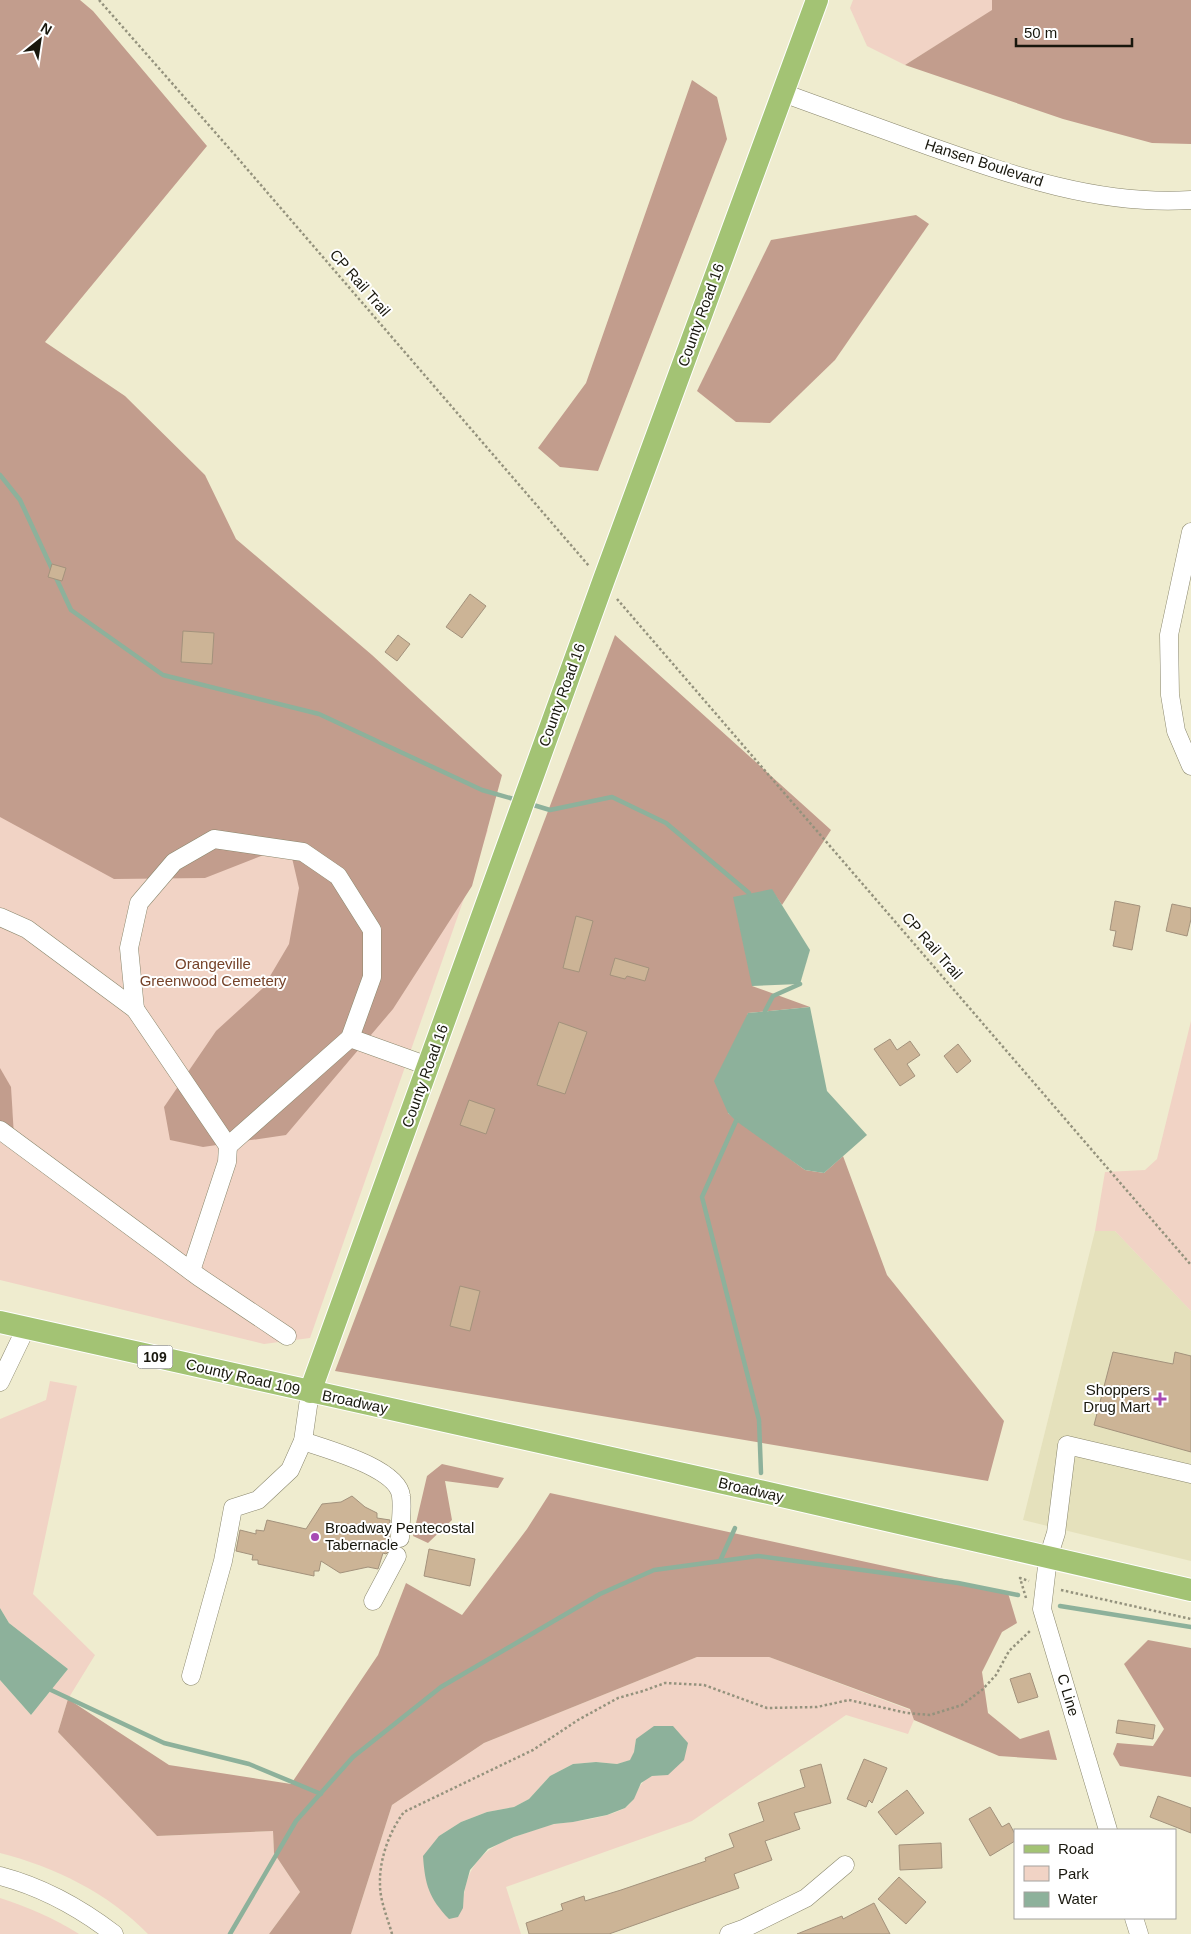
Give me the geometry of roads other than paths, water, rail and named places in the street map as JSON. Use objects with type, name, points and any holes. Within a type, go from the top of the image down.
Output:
[{"type":"main road","name":"County Road 16","points":[[310,1392],[603,582],[817,0]]},
{"type":"main road","name":"County Road 109","points":[[0,1322],[310,1392]]},
{"type":"main road","name":"Broadway","points":[[310,1392],[764,1492],[1191,1590]]},
{"type":"street","name":"Hansen Boulevard","points":[[783,93],[1020,178],[1092,195],[1166,202],[1191,200]]},
{"type":"street","points":[[1191,532],[1169,635],[1170,695],[1176,731],[1191,766]]},
{"type":"street","points":[[135,1010],[129,948],[139,903],[174,862],[214,839],[303,852],[338,876],[372,930],[372,977],[350,1038],[228,1146]]},
{"type":"street","points":[[0,917],[27,929],[135,1010],[228,1146],[227,1162],[191,1271]]},
{"type":"street","points":[[350,1038],[428,1066]]},
{"type":"street","points":[[0,1130],[191,1271],[287,1336]]},
{"type":"street","points":[[0,1382],[26,1328]]},
{"type":"street","points":[[191,1676],[223,1560],[233,1508],[258,1500],[290,1470],[303,1441],[310,1392]]},
{"type":"street","points":[[303,1441],[361,1460],[390,1479],[402,1494],[400,1538]]},
{"type":"street","name":"C Line","points":[[1108,1829],[1042,1609],[1048,1558],[1056,1532],[1066,1445],[1191,1474]]},
{"type":"street","points":[[373,1601],[397,1556]]},
{"type":"street","points":[[739,1932],[806,1898],[845,1865]]},
{"type":"street","points":[[0,1876],[22,1882],[62,1900],[94,1919],[114,1934]]},
{"type":"street","points":[[1134,1919],[1139,1934]]},
{"type":"water","points":[[772,889],[810,950],[800,984],[752,986],[733,897]]},
{"type":"water","points":[[810,1007],[827,1091],[867,1135],[824,1173],[805,1170],[736,1121],[728,1113],[714,1081],[748,1013]]},
{"type":"water","points":[[0,1608],[9,1623],[68,1669],[31,1715],[0,1680]]},
{"type":"water","points":[[654,1726],[673,1726],[688,1743],[684,1760],[668,1775],[652,1776],[641,1783],[634,1799],[625,1808],[607,1815],[554,1824],[514,1837],[488,1849],[470,1870],[464,1892],[463,1908],[458,1917],[449,1919],[429,1890],[424,1866],[423,1856],[439,1836],[461,1822],[487,1812],[514,1807],[529,1799],[550,1776],[573,1764],[596,1762],[617,1764],[630,1760],[634,1752],[636,1739]]},
{"type":"waterway","points":[[0,475],[20,500],[71,610],[163,675],[319,714],[482,790],[517,800]]},
{"type":"waterway","points":[[530,804],[550,810],[612,797],[666,823],[749,893]]},
{"type":"waterway","points":[[765,1011],[773,996],[800,984]]},
{"type":"waterway","points":[[736,1121],[702,1197],[759,1420],[761,1473]]},
{"type":"waterway","points":[[720,1561],[735,1528]]},
{"type":"waterway","points":[[230,1934],[296,1821],[353,1757],[441,1687],[600,1594],[654,1570],[758,1556],[958,1583],[1018,1595]]},
{"type":"waterway","points":[[1060,1606],[1191,1627]]},
{"type":"waterway","points":[[51,1690],[164,1743],[249,1764],[321,1794]]},
{"type":"place","name":"Shoppers Drug Mart","points":[[1160,1399]]},
{"type":"place","name":"Broadway Pentecostal Tabernacle","points":[[315,1537]]},
{"type":"park label","name":"Orangeville Greenwood Cemetery","points":[[213,972]]}]
